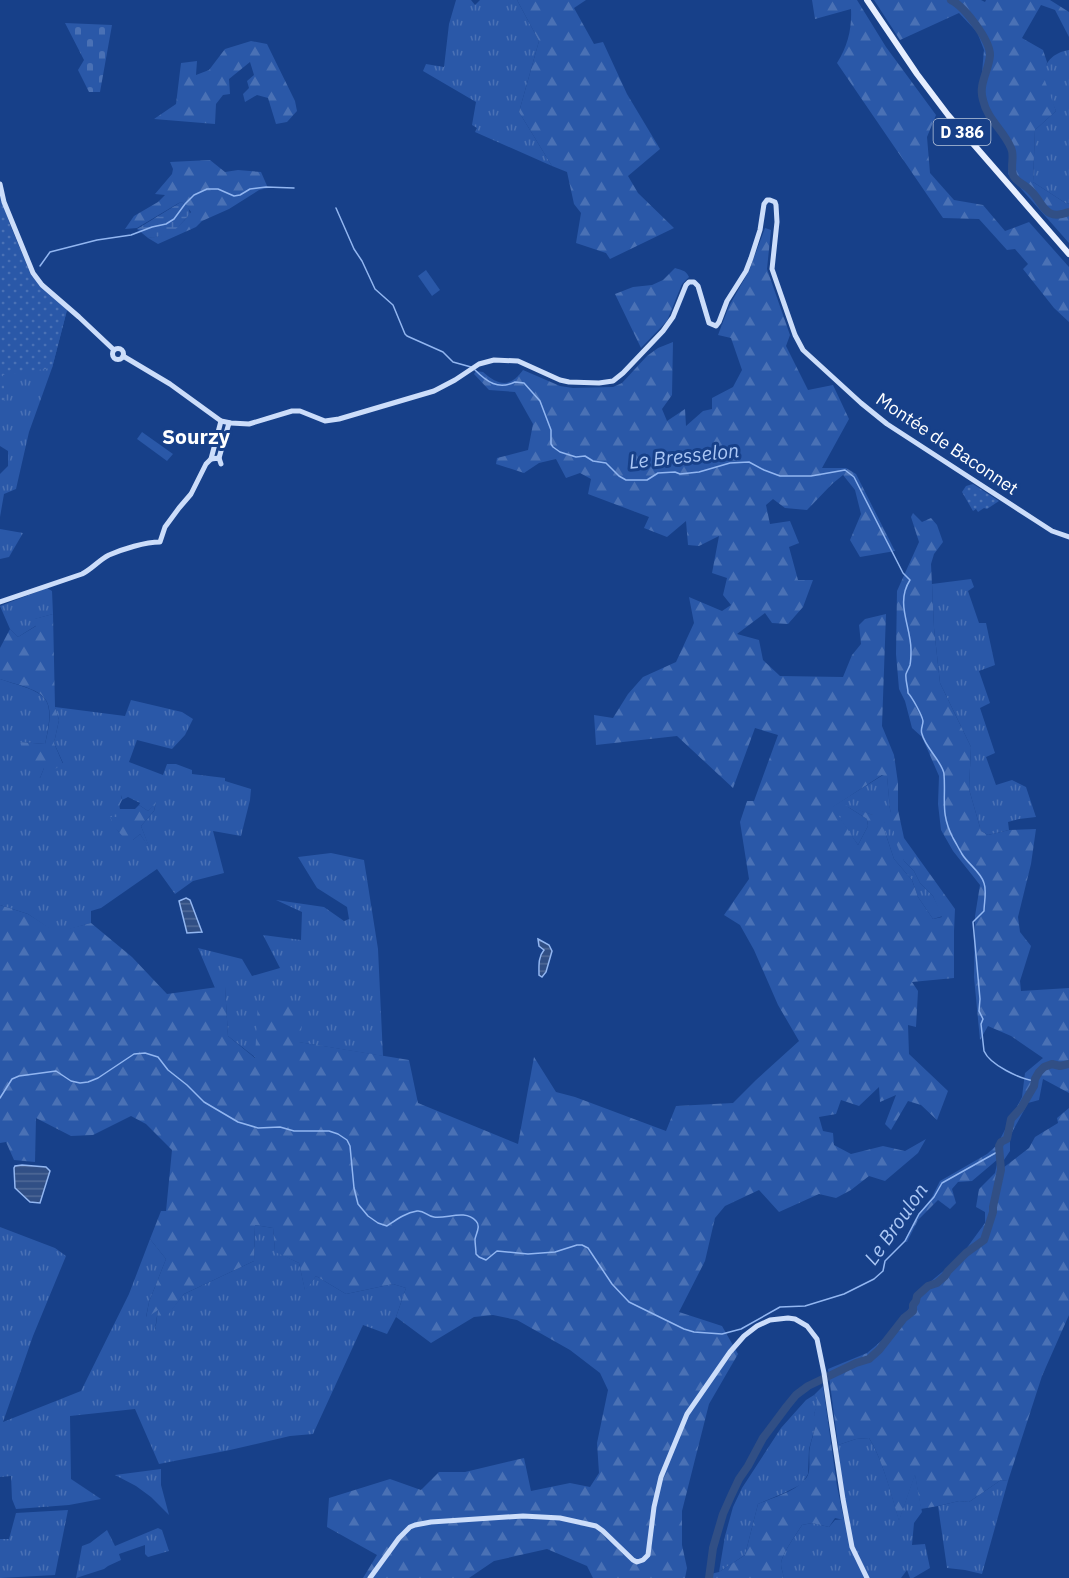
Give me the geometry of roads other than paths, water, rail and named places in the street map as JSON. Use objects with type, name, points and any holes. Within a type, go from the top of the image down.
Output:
[{"type":"main road","name":"D 386","points":[[867,0],[948,115],[1069,254]]},
{"type":"street","points":[[0,184],[4,202],[33,273],[42,285],[114,351],[120,350],[123,356],[170,384],[221,421],[229,423],[220,461],[211,459]]},
{"type":"street","name":"Montée de Baconnet","points":[[229,423],[258,422],[292,411],[300,411],[325,420],[339,419],[434,391],[473,368],[494,360],[509,360],[531,366],[569,382],[613,381],[663,331],[673,317],[686,285],[691,281],[699,286],[709,323],[716,326],[727,301],[746,271],[762,222],[764,204],[767,200],[773,200],[777,214],[772,269],[795,335],[803,350],[887,424],[1052,531],[1069,537]]},
{"type":"street","points":[[0,602],[91,569],[108,555],[146,543],[160,542],[165,527],[191,494],[206,464],[211,459],[221,421]]},
{"type":"street","points":[[370,1578],[399,1538],[410,1527],[431,1522],[524,1516],[560,1518],[596,1526],[633,1560],[637,1562],[643,1560],[648,1554],[654,1507],[661,1477],[687,1414],[730,1352],[744,1336],[757,1326],[776,1318],[788,1318],[801,1322],[811,1329],[818,1339],[852,1547],[867,1578]]},
{"type":"waterway","points":[[951,0],[963,9],[975,24],[989,49],[990,55],[982,94],[988,113],[1011,148],[1014,177],[1035,195],[1049,213],[1054,215],[1069,212]]},
{"type":"waterway","name":"Le Bresselon","points":[[40,266],[50,252],[97,240],[131,235],[166,224],[174,219],[194,195],[207,189],[218,189],[234,196],[250,189],[294,188]]},
{"type":"waterway","name":"Le Bresselon","points":[[336,208],[375,289],[393,305],[405,334],[443,352],[453,362],[471,367]]},
{"type":"waterway","name":"Le Bresselon","points":[[475,370],[493,384],[524,383],[540,401],[551,430],[553,447],[576,457],[585,456],[593,461],[606,463],[626,480],[647,480],[658,473],[699,472],[730,463],[749,462],[780,476],[811,476],[845,470],[854,477],[903,573],[910,580],[904,597],[911,650],[910,665],[906,673],[908,693],[922,718],[921,731],[924,739],[943,770],[944,806],[949,829],[962,854],[980,875],[985,886],[984,911],[973,922],[984,1051],[992,1061],[1006,1070],[1035,1081]]},
{"type":"waterway","name":"Le Broulon","points":[[0,1098],[12,1079],[19,1076],[56,1071],[71,1081],[88,1082],[134,1054],[145,1053],[158,1057],[168,1070],[204,1102],[238,1122],[258,1128],[280,1127],[294,1131],[329,1131],[347,1140],[350,1146],[358,1204],[368,1216],[378,1223],[387,1226],[417,1211],[434,1217],[461,1215],[472,1217],[478,1228],[475,1239],[476,1254],[486,1260],[497,1251],[528,1254],[555,1252],[582,1245],[588,1248],[612,1284],[629,1302],[684,1329],[722,1334],[741,1329],[780,1307],[805,1306],[844,1294],[874,1279],[883,1271],[885,1261],[905,1241],[919,1214],[934,1197],[942,1183],[999,1151]]},
{"type":"waterway","points":[[709,1578],[713,1548],[723,1514],[739,1479],[763,1438],[796,1395],[808,1386],[869,1359],[904,1318],[913,1311],[917,1296],[928,1286],[937,1283],[966,1253],[984,1240],[993,1212],[1001,1170],[999,1146],[1007,1139],[1011,1119],[1021,1108],[1034,1086],[1035,1079],[1044,1067],[1052,1064],[1060,1066],[1069,1064]]},
{"type":"district","name":"Sourzy","points":[[196,437]]}]
